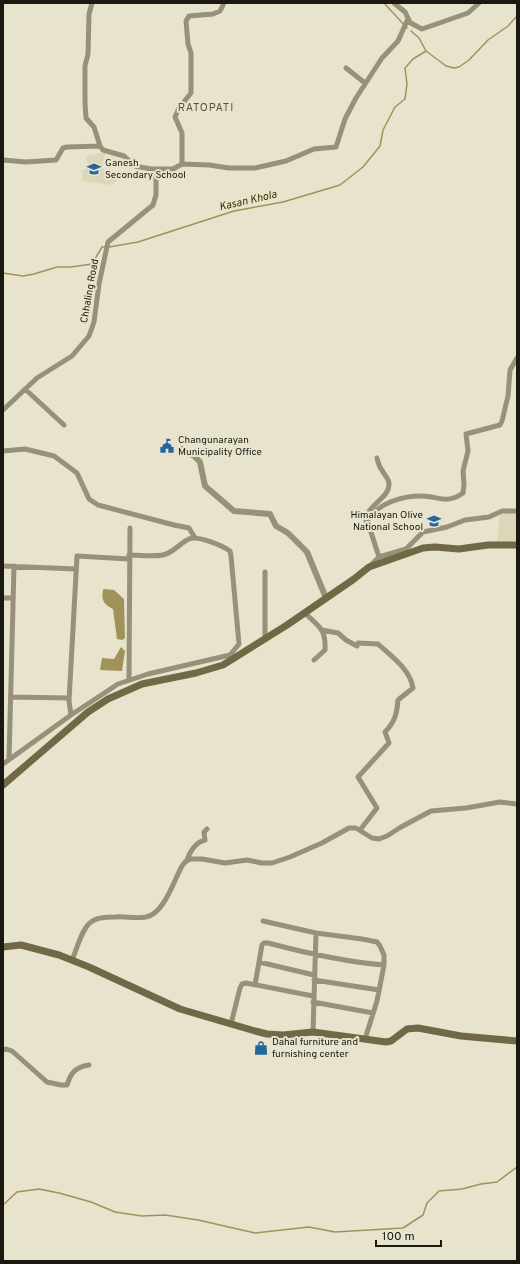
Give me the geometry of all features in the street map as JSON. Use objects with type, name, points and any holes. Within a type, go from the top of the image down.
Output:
[{"type":"main road","points":[[3,785],[88,712],[108,699],[142,684],[196,673],[223,664],[305,613],[369,567],[423,548],[435,547],[458,549],[488,545],[517,545]]},
{"type":"main road","points":[[3,947],[24,945],[72,960],[180,1009],[267,1034],[283,1035],[313,1032],[388,1042],[407,1029],[418,1028],[460,1036],[517,1041]]},
{"type":"street","points":[[92,3],[89,14],[88,54],[85,66],[86,118],[94,127],[100,146],[104,150],[124,156],[135,166],[151,170],[173,169],[182,164],[209,165],[229,168],[255,168],[286,161],[314,149],[336,147],[345,119],[382,58],[398,41],[407,21],[409,20],[405,12],[394,3]]},
{"type":"street","points":[[182,164],[182,133],[175,117],[179,108],[191,93],[191,53],[188,44],[186,21],[189,16],[220,12],[224,3]]},
{"type":"street","points":[[407,21],[422,29],[468,13],[479,3]]},
{"type":"street","points":[[346,68],[366,83]]},
{"type":"street","points":[[3,160],[26,162],[56,160],[63,148],[100,146]]},
{"type":"street","name":"Chhaling Road","points":[[3,410],[37,378],[72,356],[89,336],[94,322],[99,284],[108,242],[153,205],[156,195],[156,177],[158,169]]},
{"type":"street","points":[[368,523],[368,519],[379,508],[404,497],[422,496],[440,500],[450,500],[463,493],[463,471],[468,451],[466,434],[500,425],[508,396],[510,370],[517,358]]},
{"type":"street","points":[[25,389],[64,425]]},
{"type":"street","points":[[3,451],[25,449],[54,456],[77,473],[89,500],[98,504],[189,528],[195,538]]},
{"type":"street","points":[[182,449],[194,456],[200,462],[205,486],[234,510],[270,514],[276,526],[288,533],[308,552],[326,598]]},
{"type":"street","points":[[377,458],[381,469],[388,478],[389,490],[369,511],[366,520],[379,557]]},
{"type":"street","points":[[369,567],[379,557],[406,549],[423,532],[447,527],[465,520],[488,517],[502,511],[517,511]]},
{"type":"street","points":[[129,680],[130,528]]},
{"type":"street","points":[[3,764],[71,715],[118,684],[148,674],[230,655],[239,644],[231,553],[227,549],[195,538],[187,540],[162,555],[97,558],[77,556],[69,698],[71,715]]},
{"type":"street","points":[[3,566],[76,569]]},
{"type":"street","points":[[9,760],[14,566]]},
{"type":"street","points":[[265,572],[265,639]]},
{"type":"street","points":[[3,598],[13,598]]},
{"type":"street","points":[[305,613],[325,634],[325,650],[314,660]]},
{"type":"street","points":[[322,630],[338,633],[346,640],[357,646],[358,643],[378,644],[403,668],[412,681],[413,688],[398,700],[396,716],[391,726],[385,732],[389,743],[358,777],[377,808],[360,830]]},
{"type":"street","points":[[11,697],[69,698]]},
{"type":"street","points":[[72,960],[87,926],[92,921],[102,918],[122,916],[144,917],[155,913],[165,900],[182,866],[190,859],[202,859],[225,863],[246,860],[272,863],[322,843],[349,828],[354,827],[372,838],[379,839],[387,836],[430,811],[466,808],[500,802],[517,804]]},
{"type":"street","points":[[187,861],[188,855],[198,843],[205,840],[204,832],[207,829]]},
{"type":"street","points":[[263,921],[316,933],[376,942],[384,954],[384,965],[379,990],[365,1040]]},
{"type":"street","points":[[313,1032],[316,933]]},
{"type":"street","points":[[255,985],[262,946],[264,943],[315,955],[366,964],[384,965]]},
{"type":"street","points":[[259,962],[314,978],[379,990]]},
{"type":"street","points":[[231,1024],[240,988],[242,984],[246,983],[373,1013]]},
{"type":"street","points":[[3,1050],[6,1049],[12,1051],[47,1082],[61,1085],[67,1085],[68,1079],[80,1066],[89,1065]]},
{"type":"shaded area","name":"Ganesh Secondary School","points":[[106,152],[102,167],[104,171],[119,179],[112,185],[82,181],[83,170],[89,168],[86,156]]},
{"type":"shaded area","points":[[517,511],[517,542],[497,543],[500,514]]},
{"type":"shaded area","points":[[104,589],[114,590],[124,599],[125,638],[122,640],[117,639],[113,609],[105,604],[103,600],[102,594]]},
{"type":"shaded area","points":[[121,647],[125,651],[122,671],[100,670],[102,658],[114,659]]},
{"type":"waterway","name":"Kasan Khola","points":[[384,3],[407,28]]},
{"type":"waterway","points":[[411,31],[419,38],[426,51],[446,66],[454,68],[459,67],[469,60],[488,40],[508,26],[517,16]]},
{"type":"waterway","name":"Kasan Khola","points":[[109,247],[138,242],[234,211],[283,202],[340,185],[363,167],[380,146],[383,130],[395,107],[405,99],[407,84],[405,68],[413,59],[426,51]]},
{"type":"waterway","name":"Kasan Khola","points":[[3,273],[23,276],[57,267],[92,264],[102,247],[105,247]]},
{"type":"waterway","points":[[3,1205],[17,1192],[39,1189],[91,1202],[115,1212],[142,1216],[165,1215],[198,1220],[255,1233],[309,1227],[335,1232],[403,1228],[423,1215],[427,1203],[439,1191],[462,1189],[497,1182],[517,1167]]},
{"type":"place","name":"Ganesh Secondary School","points":[[94,169]]},
{"type":"place","name":"Changunarayan Municipality Office","points":[[167,446]]},
{"type":"place","name":"Himalayan Olive National School","points":[[434,521]]},
{"type":"place","name":"Dahal furniture and furnishing center","points":[[261,1048]]},
{"type":"district","name":"RATOPATI","points":[[206,108]]}]
